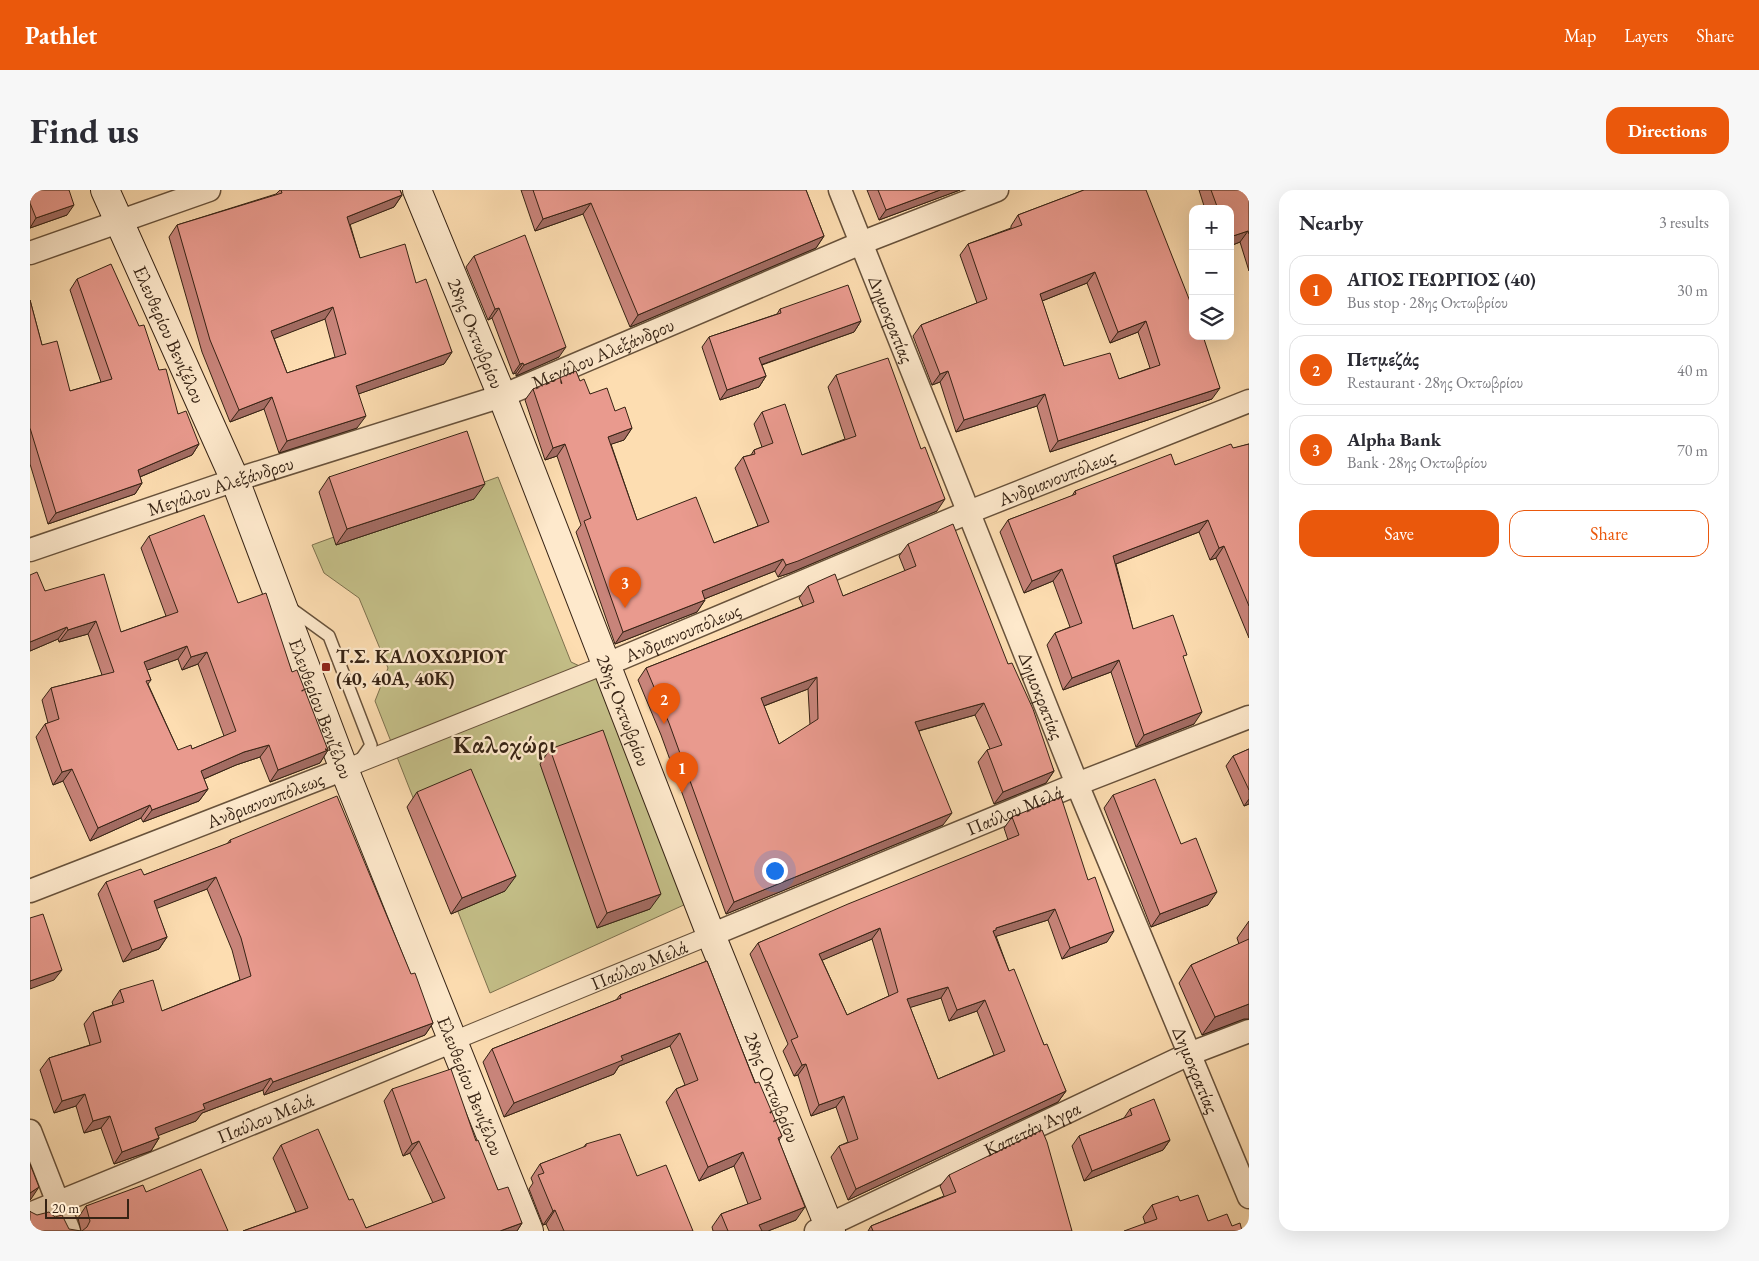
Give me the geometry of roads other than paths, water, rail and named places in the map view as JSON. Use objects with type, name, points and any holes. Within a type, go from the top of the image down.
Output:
[{"type":"main road","name":"Ελευθερίου Βενιζέλου","points":[[105,190],[235,480],[280,600],[350,770],[453,1041],[529,1231]]},
{"type":"main road","name":"28ης Οκτωβρίου","points":[[417,190],[502,396],[825,1229]]},
{"type":"street","points":[[30,253],[119,220],[210,190]]},
{"type":"street","name":"Δημοκρατίας","points":[[840,190],[1077,784],[1249,1197]]},
{"type":"street","name":"Μεγάλου Αλεξάνδρου","points":[[30,550],[235,480],[502,396],[861,243],[997,190]]},
{"type":"street","name":"Ανδριανουπόλεως","points":[[30,891],[350,770],[969,512],[1249,401]]},
{"type":"street","name":"Παύλου Μελά","points":[[30,1214],[1077,784],[1249,717]]},
{"type":"street","name":"Καπετάν Άγρα","points":[[825,1229],[1188,1054],[1249,1031]]},
{"type":"street","points":[[30,1131],[69,1231]]},
{"type":"place","name":"Alpha Bank","points":[[625,608]]},
{"type":"place","name":"Τ.Σ. ΚΑΛΟΧΩΡΙΟΥ (40, 40Α, 40Κ)","points":[[326,667]]},
{"type":"place","name":"Πετμεζάς","points":[[664,724]]},
{"type":"place","name":"ΑΓΙΟΣ ΓΕΩΡΓΙΟΣ (40)","points":[[682,793]]},
{"type":"district","name":"Καλοχώρι","points":[[505,744]]}]
